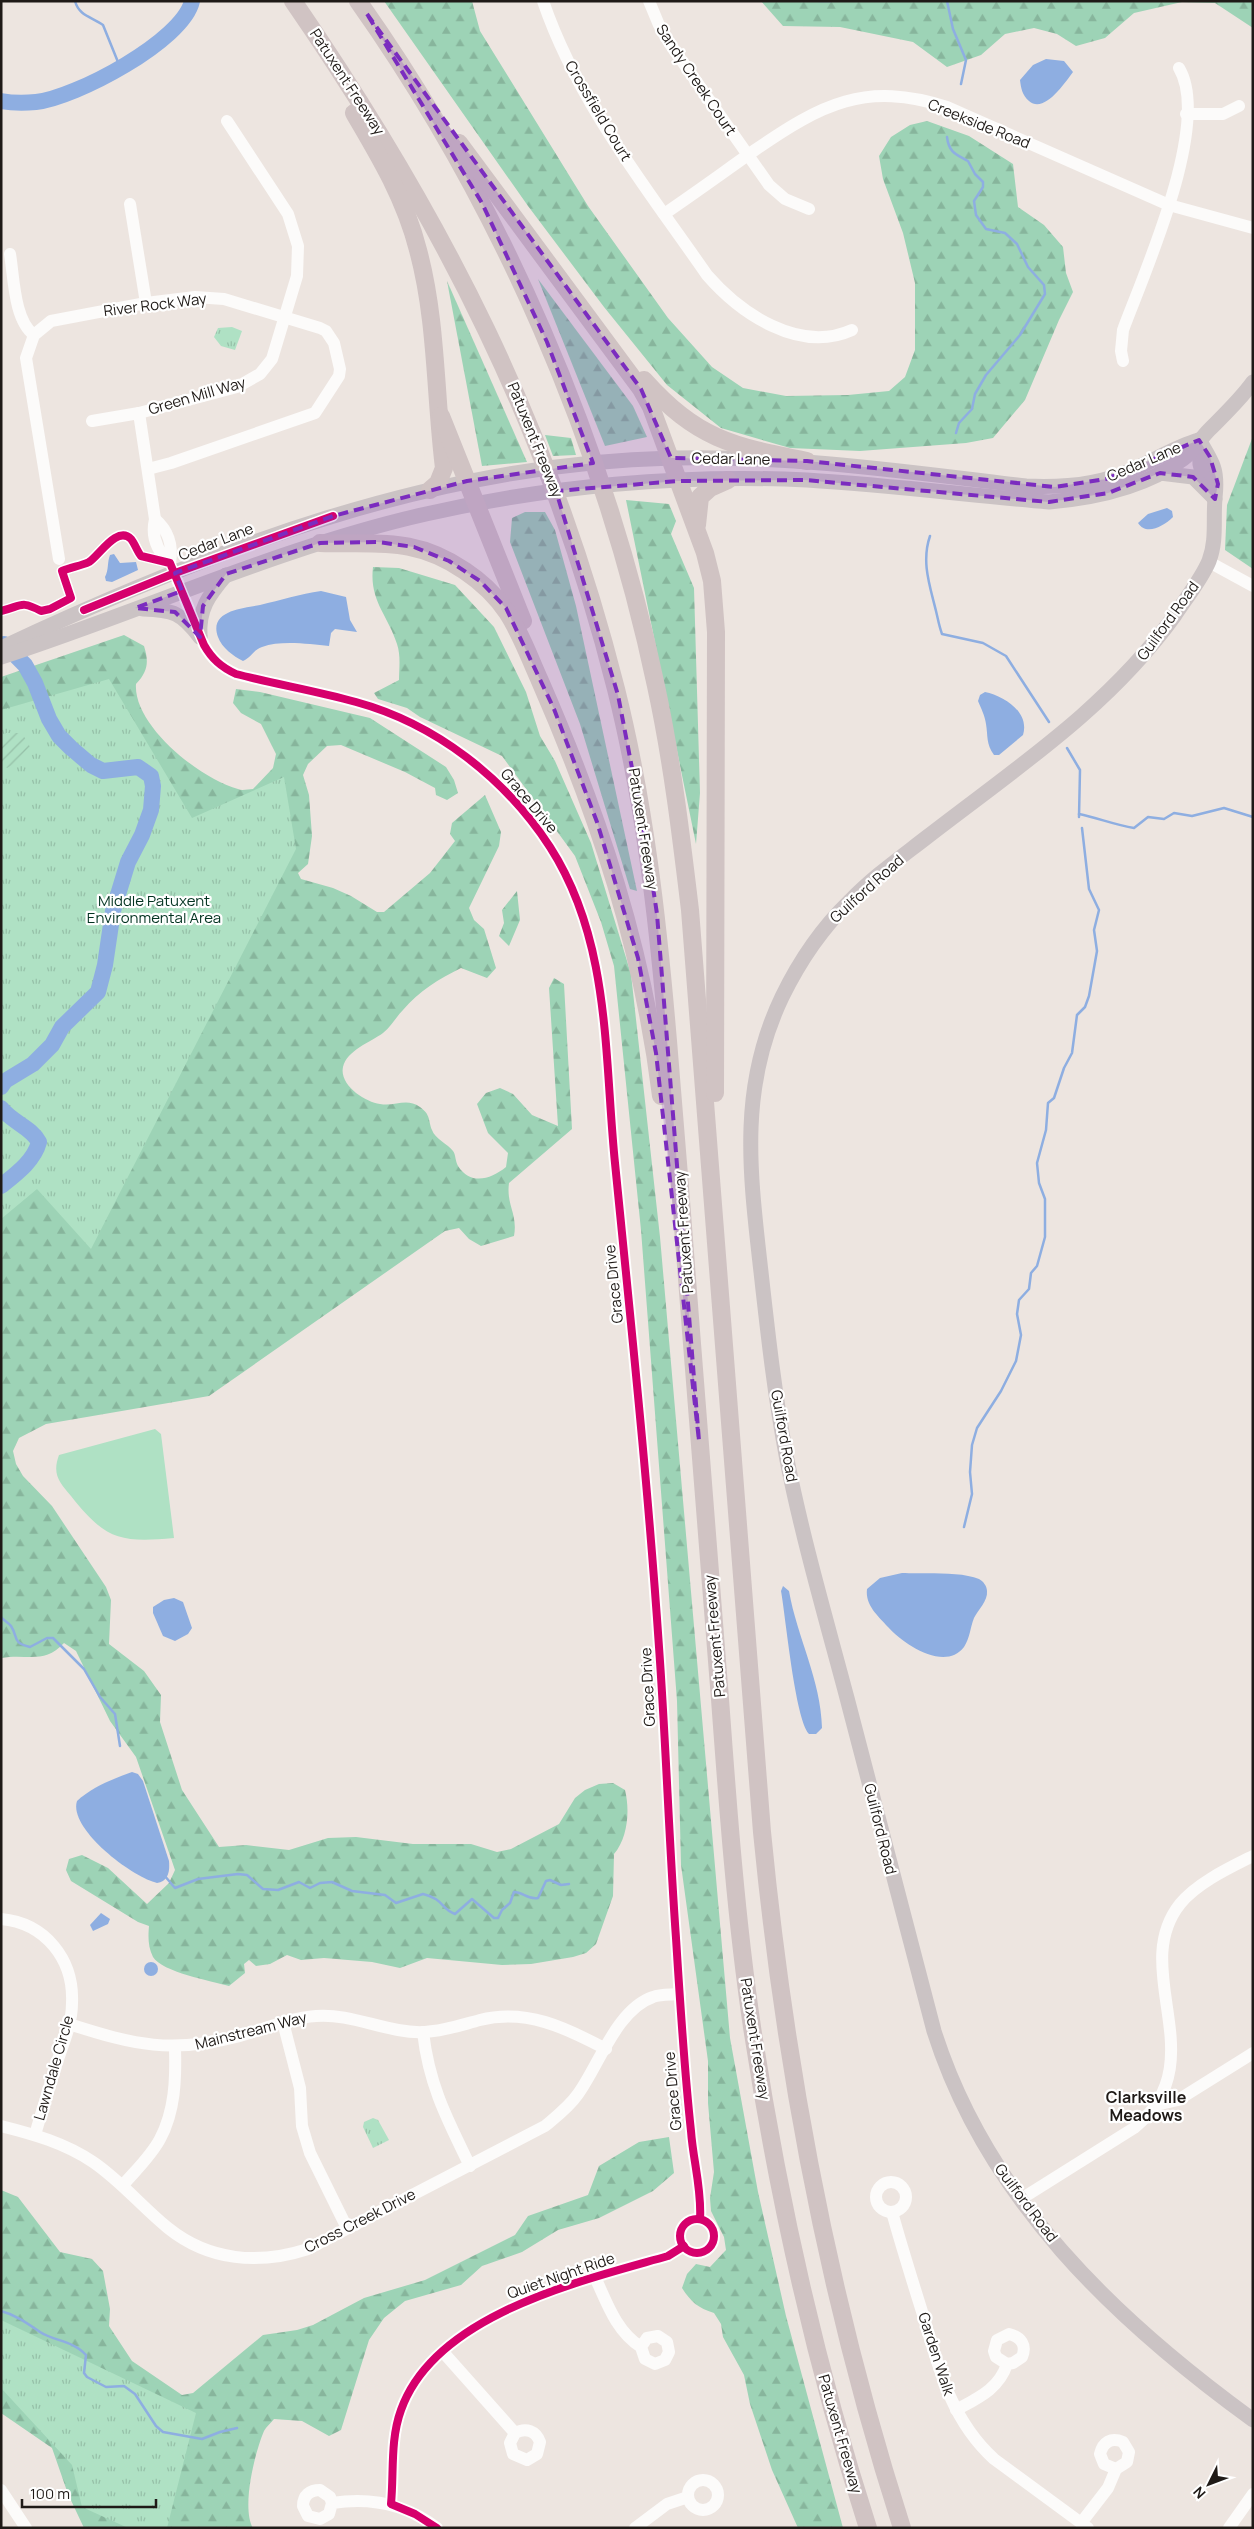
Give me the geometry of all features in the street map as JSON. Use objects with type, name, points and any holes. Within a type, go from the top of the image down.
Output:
[{"type":"highway","points":[[294,4],[335,81],[395,185],[418,248],[427,296],[443,472],[438,483],[430,490]]},
{"type":"highway","name":"Patuxent Freeway","points":[[294,4],[362,104],[437,231],[502,360],[543,456],[560,502],[593,605],[618,695],[646,841],[658,924],[683,1212],[730,1834],[752,2026],[778,2179],[798,2271],[838,2428],[868,2528]]},
{"type":"highway","points":[[363,8],[652,407],[697,531],[712,580],[716,632],[715,1089],[719,1181],[718,1266]]},
{"type":"highway","name":"Patuxent Freeway","points":[[363,8],[436,122],[486,212],[547,342],[588,450],[621,549],[656,685],[673,781],[690,910],[762,1832],[782,2006],[799,2116],[830,2266],[865,2409],[902,2528]]},
{"type":"highway","points":[[581,308],[665,403],[687,422],[749,450],[806,461]]},
{"type":"highway","points":[[436,405],[450,434],[532,644],[615,874],[638,958],[663,1108],[699,1441]]},
{"type":"highway","points":[[697,531],[700,498],[710,488],[728,480]]},
{"type":"highway","points":[[320,543],[395,543],[429,552],[464,570],[495,596],[517,625],[554,709]]},
{"type":"main road","points":[[1199,440],[1240,400],[1253,382]]},
{"type":"main road","name":"Cedar Lane","points":[[1,648],[31,634],[333,516],[467,481],[585,464],[671,458],[806,461],[1026,486],[1055,487],[1081,485],[1106,479],[1130,471],[1179,446],[1199,440]]},
{"type":"main road","name":"Cedar Lane","points":[[1,657],[44,643],[135,608],[176,577],[226,574],[377,526],[476,504],[609,484],[728,480],[805,480],[1049,502],[1081,499],[1108,493],[1160,473],[1185,458],[1199,440]]},
{"type":"main road","name":"Guilford Road","points":[[1199,440],[1210,458],[1218,484],[1211,494],[1216,523],[1208,562],[1165,628],[1107,695],[1051,742],[881,873],[852,898],[827,925],[792,977],[773,1018],[760,1056],[750,1116],[750,1167],[775,1382],[787,1457],[810,1559],[942,2058],[974,2129],[1021,2200],[1079,2269],[1124,2317],[1170,2357],[1253,2420]]},
{"type":"main road","points":[[1160,473],[1192,477],[1211,494]]},
{"type":"main road","points":[[176,577],[337,523],[451,493],[464,486],[467,481]]},
{"type":"main road","points":[[200,637],[199,626],[203,606],[226,574]]},
{"type":"main road","points":[[135,608],[163,609],[175,612],[183,617],[200,637]]},
{"type":"street","name":"Crossfield Court","points":[[543,1],[561,47],[586,98],[664,214],[712,281],[737,306],[753,316],[784,330],[817,338],[830,338],[852,330]]},
{"type":"street","name":"Sandy Creek Court","points":[[649,1],[658,25],[670,44],[768,185],[786,199],[809,209]]},
{"type":"street","points":[[1123,361],[1120,351],[1124,330],[1181,167],[1186,114],[1186,85],[1179,68]]},
{"type":"street","name":"Creekside Road","points":[[664,214],[792,125],[824,107],[870,97],[908,97],[947,107],[1169,205],[1253,228]]},
{"type":"street","points":[[1186,114],[1223,114],[1239,106]]},
{"type":"street","name":"Green Mill Way","points":[[92,420],[139,413],[237,387],[260,374],[272,359],[299,263],[295,232],[288,214],[227,121]]},
{"type":"street","points":[[130,204],[146,303]]},
{"type":"street","points":[[10,254],[21,319],[27,329],[34,335],[26,358],[27,370],[59,559]]},
{"type":"street","name":"River Rock Way","points":[[34,335],[51,322],[64,318],[146,303],[210,297],[284,317],[326,331],[334,343],[340,363],[338,376],[315,413],[241,440],[148,469]]},
{"type":"street","points":[[139,413],[148,469]]},
{"type":"street","name":"Grace Drive","points":[[148,469],[156,519],[165,527],[172,548],[176,577],[200,637],[214,660],[236,674],[356,702],[383,711],[411,723],[465,756],[503,789],[537,829],[560,864],[586,925],[598,974],[602,1004],[614,1158],[633,1329],[659,1644],[680,1994],[694,2161],[701,2206],[700,2219]]},
{"type":"street","points":[[1208,562],[1253,586]]},
{"type":"street","points":[[1021,2200],[1134,2128],[1147,2117],[1156,2105],[1164,2091],[1172,2059],[1163,1960],[1168,1926],[1181,1903],[1190,1894],[1253,1856]]},
{"type":"street","name":"Lawndale Circle","points":[[1,1919],[18,1922],[42,1933],[62,1955],[71,1985],[72,2002],[69,2024],[35,2135]]},
{"type":"street","name":"Cross Creek Drive","points":[[1,2126],[35,2135],[79,2154],[124,2185],[167,2227],[198,2247],[222,2255],[247,2259],[273,2259],[308,2249],[529,2135],[559,2115],[579,2092],[624,2018],[638,2005],[653,1997],[680,1994]]},
{"type":"street","name":"Mainstream Way","points":[[69,2024],[124,2042],[175,2048],[241,2036],[282,2022],[318,2016],[339,2016],[402,2030],[423,2032],[453,2028],[481,2020],[527,2017],[566,2028],[606,2049]]},
{"type":"street","points":[[282,2022],[300,2088],[302,2126],[308,2144],[347,2228]]},
{"type":"street","points":[[423,2032],[426,2059],[437,2096],[470,2166]]},
{"type":"street","points":[[124,2185],[155,2146],[167,2123],[172,2105],[176,2074],[175,2048]]},
{"type":"street","points":[[1156,2105],[1178,2100],[1253,2054]]},
{"type":"street","name":"Garden Walk","points":[[892,2212],[942,2379],[956,2410],[971,2436],[1006,2468],[1084,2525]]},
{"type":"street","points":[[700,2219],[705,2220],[714,2229],[715,2235],[712,2246],[700,2253],[690,2252],[684,2246],[680,2238],[683,2226],[688,2222],[700,2219]]},
{"type":"street","name":"Quiet Night Ride","points":[[391,2504],[394,2440],[400,2411],[417,2380],[443,2352],[471,2330],[512,2306],[595,2277],[668,2256],[684,2246]]},
{"type":"street","points":[[595,2277],[620,2327],[641,2346]]},
{"type":"street","points":[[443,2352],[515,2433]]},
{"type":"street","points":[[956,2410],[992,2388],[1003,2375],[1007,2364]]},
{"type":"street","points":[[1084,2525],[1108,2488],[1116,2469]]},
{"type":"street","points":[[1,2490],[26,2528]]},
{"type":"street","points":[[1229,2528],[1253,2494]]},
{"type":"street","points":[[635,2528],[667,2504],[688,2497]]},
{"type":"street","points":[[332,2503],[372,2501],[391,2504],[415,2514],[436,2528]]},
{"type":"highlighted area","points":[[367,14],[641,389],[671,458],[807,461],[1055,487],[1106,479],[1199,440],[1210,457],[1218,484],[1215,499],[1193,477],[1160,473],[1108,493],[1049,502],[805,480],[678,481],[556,491],[618,695],[646,841],[657,914],[699,1441],[656,1053],[638,958],[597,822],[554,709],[506,608],[480,581],[449,561],[414,547],[378,542],[320,543],[226,574],[203,606],[200,637],[175,612],[135,608],[182,591],[175,573],[333,516],[467,481],[593,463],[547,342],[482,203]]},
{"type":"green space","points":[[384,1],[472,1],[480,31],[588,206],[668,318],[712,367],[743,388],[786,396],[848,395],[889,391],[905,377],[915,350],[915,283],[903,233],[883,179],[879,156],[891,137],[910,125],[927,121],[969,136],[1013,164],[1018,207],[1044,225],[1063,247],[1066,273],[1073,292],[1025,400],[993,438],[966,443],[860,451],[790,448],[721,428],[667,385],[604,307],[528,206]]},
{"type":"green space","points":[[761,1],[1253,1],[1253,28],[1215,3],[1182,2],[1134,13],[1105,38],[1076,46],[1057,34],[1034,28],[1005,34],[981,55],[947,67],[913,42],[840,27],[783,26]]},
{"type":"green space","points":[[538,279],[633,406],[647,437],[605,446]]},
{"type":"green space","points":[[447,281],[527,462],[482,466]]},
{"type":"green space","points":[[232,327],[242,331],[235,350],[221,346],[214,337],[218,328]]},
{"type":"green space","points":[[545,435],[571,438],[576,455],[553,456]]},
{"type":"green space","points":[[1253,436],[1253,569],[1225,550],[1227,505]]},
{"type":"green space","points":[[626,500],[669,504],[676,521],[671,534],[694,588],[700,793],[696,844]]},
{"type":"green space","points":[[525,512],[545,512],[555,530],[576,606],[637,891],[630,889],[580,724],[510,542],[512,518]]},
{"type":"green space","points":[[373,567],[399,568],[455,585],[494,627],[526,692],[540,736],[555,761],[591,843],[631,974],[660,1237],[730,2038],[758,2192],[786,2316],[843,2528],[798,2528],[772,2470],[750,2404],[744,2375],[723,2337],[721,2324],[714,2313],[695,2304],[682,2288],[687,2274],[696,2264],[710,2267],[726,2250],[724,2237],[711,2211],[710,2198],[714,2172],[708,2103],[708,2061],[681,1865],[677,1701],[641,1230],[614,966],[601,922],[575,856],[502,756],[420,717],[407,708],[378,699],[374,693],[399,680],[399,653],[393,634],[376,599]]},
{"type":"green space","points":[[124,635],[144,646],[147,662],[143,675],[136,684],[138,700],[145,716],[157,733],[188,762],[206,774],[240,790],[253,789],[273,768],[276,754],[261,724],[241,713],[233,703],[236,689],[260,692],[370,718],[446,767],[454,780],[458,793],[447,800],[436,795],[435,788],[405,772],[341,745],[327,746],[308,764],[303,775],[309,795],[312,836],[308,864],[298,873],[301,879],[333,888],[351,896],[377,912],[384,912],[430,873],[455,841],[450,834],[452,823],[485,795],[501,832],[499,846],[469,908],[474,920],[484,929],[496,968],[487,978],[461,968],[430,986],[409,1003],[386,1031],[349,1056],[343,1067],[343,1074],[354,1092],[374,1103],[385,1105],[405,1102],[420,1107],[428,1115],[434,1133],[455,1154],[456,1162],[463,1172],[475,1178],[494,1175],[506,1167],[508,1153],[488,1133],[477,1104],[486,1093],[500,1088],[513,1094],[532,1115],[558,1126],[549,988],[554,978],[564,984],[572,1129],[509,1183],[509,1197],[515,1228],[514,1236],[481,1246],[469,1239],[459,1228],[445,1231],[209,1396],[46,1424],[19,1438],[13,1451],[16,1464],[23,1476],[52,1506],[106,1587],[111,1600],[109,1644],[144,1671],[161,1695],[160,1722],[182,1790],[219,1847],[246,1845],[289,1850],[328,1838],[356,1837],[413,1844],[471,1844],[497,1852],[511,1849],[559,1824],[575,1798],[585,1790],[599,1784],[613,1783],[625,1790],[627,1798],[627,1824],[619,1847],[614,1854],[613,1896],[596,1944],[586,1953],[531,1964],[502,1965],[427,1958],[400,1968],[372,1962],[324,1958],[301,1960],[287,1955],[270,1964],[256,1966],[249,1960],[244,1964],[245,1973],[229,1986],[176,1971],[158,1962],[153,1957],[150,1949],[149,1926],[138,1922],[71,1881],[66,1870],[69,1859],[82,1855],[108,1868],[147,1904],[169,1883],[175,1870],[136,1757],[110,1721],[76,1651],[64,1643],[57,1650],[42,1656],[1,1658],[1,677]]},
{"type":"green space","name":"Middle Patuxent Environmental Area","points":[[109,679],[192,818],[284,777],[296,849],[91,1249],[37,1189],[1,1219],[1,710]]},
{"type":"green space","points":[[6,733],[22,733],[30,747],[16,763],[7,768],[1,763],[1,742]]},
{"type":"green space","points":[[517,891],[520,920],[509,946],[499,936],[504,923],[502,910]]},
{"type":"green space","points":[[155,1429],[161,1434],[174,1538],[139,1540],[115,1535],[104,1530],[94,1521],[63,1486],[58,1477],[56,1467],[59,1455]]},
{"type":"green space","points":[[373,2118],[378,2120],[389,2140],[373,2148],[363,2127],[364,2122]]},
{"type":"green space","points":[[669,2137],[674,2173],[653,2191],[599,2218],[558,2230],[522,2252],[482,2266],[461,2285],[405,2301],[384,2318],[369,2340],[341,2430],[329,2436],[302,2421],[274,2419],[264,2431],[253,2466],[248,2507],[253,2528],[84,2528],[68,2494],[52,2448],[1,2413],[1,2190],[18,2197],[60,2252],[92,2259],[103,2271],[110,2309],[109,2326],[132,2361],[182,2395],[193,2393],[263,2335],[297,2330],[313,2325],[364,2298],[425,2280],[515,2235],[528,2216],[588,2195],[599,2166],[639,2142]]},
{"type":"green space","points":[[1,2320],[196,2413],[167,2528],[128,2528],[82,2507],[72,2465],[1,2388]]},
{"type":"water","points":[[1046,59],[1064,61],[1073,72],[1053,96],[1041,104],[1035,104],[1025,96],[1021,89],[1020,80],[1033,65]]},
{"type":"water","points":[[1167,508],[1172,511],[1173,517],[1165,524],[1146,529],[1138,523],[1148,514]]},
{"type":"water","points":[[114,554],[120,563],[136,562],[138,570],[112,582],[106,581],[105,577],[109,558],[110,555]]},
{"type":"water","points":[[321,591],[346,597],[350,620],[357,632],[335,629],[331,633],[329,646],[295,643],[270,645],[259,648],[243,661],[228,651],[218,637],[216,628],[218,621],[230,612]]},
{"type":"water","points":[[985,692],[1007,701],[1014,706],[1023,719],[1023,735],[999,755],[994,755],[990,747],[985,718],[978,701],[980,695]]},
{"type":"water","points":[[902,1573],[941,1573],[971,1576],[979,1579],[984,1584],[987,1589],[986,1598],[974,1618],[966,1644],[956,1654],[946,1657],[924,1653],[895,1634],[873,1610],[868,1600],[867,1589],[880,1578]]},
{"type":"water","points":[[783,1586],[789,1591],[797,1625],[818,1693],[822,1728],[816,1734],[809,1734],[799,1709],[781,1591]]},
{"type":"water","points":[[174,1598],[183,1602],[192,1628],[188,1634],[175,1641],[163,1636],[153,1613],[153,1607],[164,1600]]},
{"type":"water","points":[[132,1772],[138,1774],[143,1781],[169,1861],[168,1875],[164,1880],[157,1883],[133,1872],[105,1851],[82,1825],[77,1812],[77,1801],[83,1796],[103,1784]]},
{"type":"water","points":[[101,1913],[110,1919],[108,1924],[93,1931],[90,1925]]},
{"type":"water","points":[[148,1962],[154,1962],[158,1969],[154,1976],[148,1976],[144,1972],[144,1966]]},
{"type":"waterway","points":[[75,1],[83,13],[103,25],[120,67]]},
{"type":"waterway","points":[[1,101],[36,102],[54,98],[100,79],[125,65],[169,33],[184,17],[192,1]]},
{"type":"waterway","points":[[819,1],[831,1]]},
{"type":"waterway","points":[[947,1],[953,29],[966,60],[961,84]]},
{"type":"waterway","points":[[947,137],[951,150],[968,161],[975,174],[983,182],[983,187],[974,201],[976,215],[986,229],[1005,233],[1017,244],[1028,267],[1044,285],[1045,294],[1020,335],[986,375],[975,394],[972,409],[959,423],[956,433]]},
{"type":"waterway","points":[[930,536],[926,555],[927,574],[942,634],[983,643],[1006,656],[1049,722]]},
{"type":"waterway","points":[[1,1087],[5,1081],[33,1064],[52,1045],[62,1027],[98,992],[105,965],[113,911],[128,862],[142,835],[151,810],[153,786],[151,776],[138,767],[103,771],[91,765],[71,748],[59,736],[49,719],[35,683],[25,665],[4,644]]},
{"type":"waterway","points":[[1067,748],[1080,770],[1079,817]]},
{"type":"waterway","points":[[1079,814],[1134,828],[1148,817],[1164,819],[1174,813],[1192,816],[1224,808],[1253,817]]},
{"type":"waterway","points":[[964,1527],[972,1494],[970,1472],[972,1445],[977,1428],[1001,1391],[1016,1361],[1021,1335],[1017,1314],[1019,1300],[1029,1289],[1031,1273],[1037,1266],[1045,1237],[1045,1199],[1039,1183],[1037,1163],[1046,1130],[1048,1103],[1054,1098],[1064,1068],[1072,1053],[1077,1015],[1085,1007],[1089,996],[1097,951],[1094,930],[1099,910],[1089,889],[1082,828]]},
{"type":"waterway","points":[[1,1108],[11,1118],[31,1132],[39,1142],[29,1161],[1,1186]]},
{"type":"waterway","points":[[1,1617],[11,1626],[16,1639],[20,1643],[30,1647],[47,1638],[53,1638],[84,1669],[100,1697],[115,1714],[120,1746]]},
{"type":"waterway","points":[[164,1875],[175,1888],[198,1879],[238,1874],[247,1875],[263,1889],[278,1890],[299,1882],[310,1888],[320,1883],[332,1882],[352,1891],[385,1895],[396,1903],[423,1894],[439,1901],[450,1912],[455,1914],[472,1899],[494,1918],[498,1918],[502,1910],[510,1903],[514,1892],[531,1898],[538,1898],[546,1881],[550,1880],[561,1885],[569,1884]]},
{"type":"waterway","points":[[1,2311],[17,2317],[46,2335],[81,2350],[86,2355],[84,2373],[87,2377],[106,2387],[124,2386],[135,2394],[156,2426],[163,2432],[202,2439],[237,2428]]},
{"type":"cycle path","points":[[84,610],[175,573],[333,516]]},
{"type":"cycle path","points":[[1,611],[25,605],[41,611],[50,609],[71,598],[62,571],[89,562],[108,543],[120,536],[126,536],[131,539],[141,556],[170,563],[204,645],[221,665],[236,674],[356,702],[414,724],[441,739],[466,757],[512,798],[550,847],[570,883],[584,921],[594,960],[606,1041],[615,1163],[655,1586],[682,2034],[692,2142],[700,2197],[700,2219]]},
{"type":"cycle path","points":[[697,2219],[704,2220],[709,2224],[713,2229],[714,2236],[713,2243],[709,2248],[704,2252],[697,2253],[690,2252],[685,2248],[681,2243],[680,2236],[681,2229],[685,2224],[690,2220],[697,2219]]},
{"type":"cycle path","points":[[437,2528],[415,2514],[391,2504],[395,2433],[401,2410],[419,2377],[445,2349],[477,2326],[515,2306],[554,2290],[668,2256],[684,2246]]},
{"type":"district","name":"Clarksville Meadows","points":[[1146,2106]]}]
